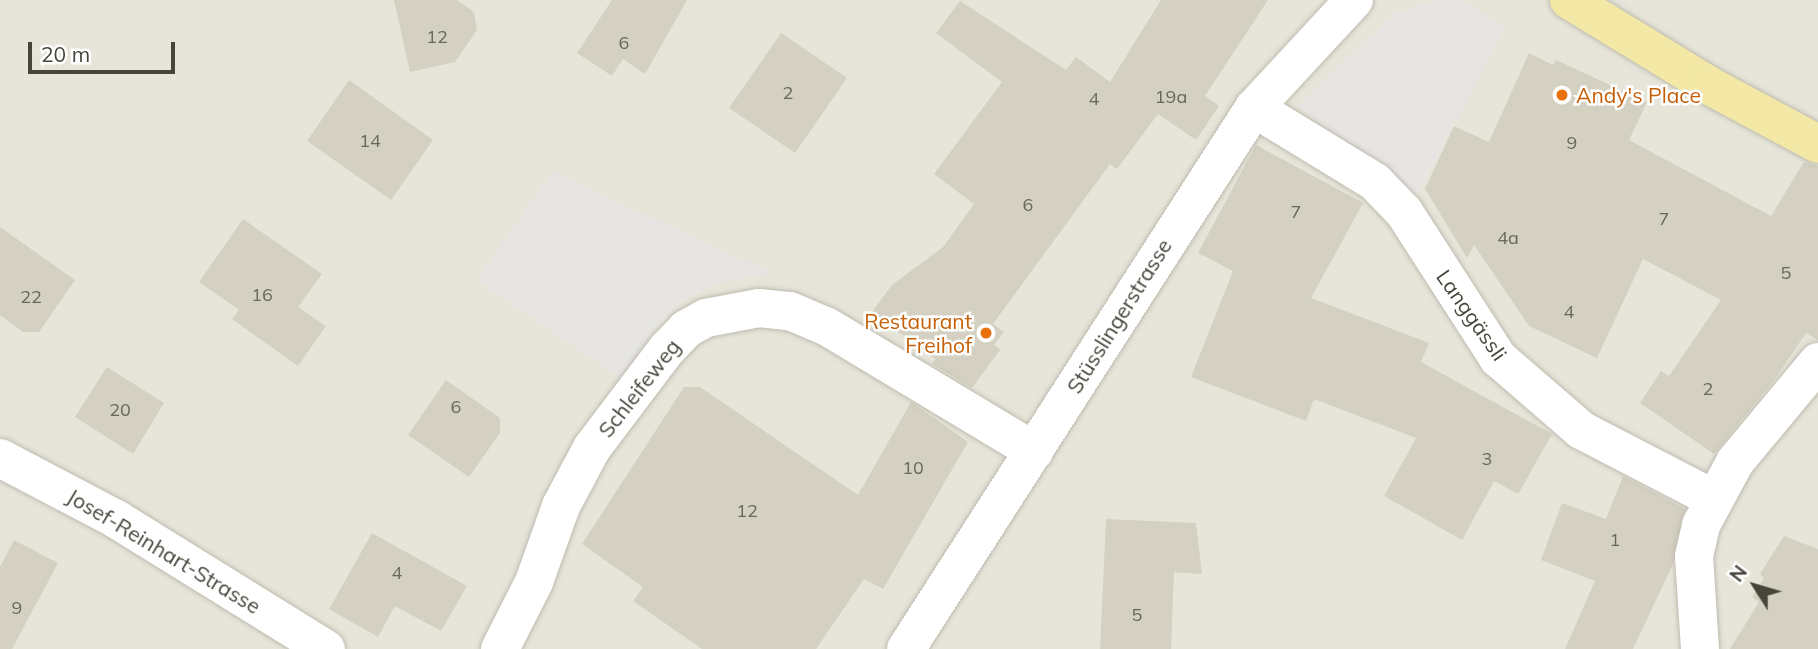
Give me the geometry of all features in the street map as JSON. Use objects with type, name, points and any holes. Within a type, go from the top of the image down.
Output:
[{"type":"main road","points":[[1569,0],[1818,144]]},
{"type":"street","name":"Stüsslingerstrasse","points":[[906,649],[1254,108],[1354,0]]},
{"type":"street","name":"Langgässli","points":[[1254,108],[1375,182],[1405,212],[1498,358],[1581,430],[1713,498]]},
{"type":"street","name":"Schleifeweg","points":[[500,649],[534,582],[561,506],[592,448],[667,349],[686,329],[706,318],[759,308],[790,311],[826,326],[1034,451]]},
{"type":"street","points":[[1700,649],[1694,556],[1713,498],[1735,462],[1818,362]]},
{"type":"street","name":"Josef-Reinhart-Strasse","points":[[0,458],[116,519],[326,649]]},
{"type":"shaded area","points":[[0,0],[1818,0],[1818,649],[0,649]]},
{"type":"shaded area","points":[[1435,0],[1458,0],[1504,25],[1418,196],[1297,106],[1395,13]]},
{"type":"shaded area","points":[[552,172],[772,273],[722,282],[684,301],[660,323],[621,379],[477,280]]},
{"type":"building","points":[[394,0],[457,0],[474,12],[477,30],[455,62],[410,72]]},
{"type":"building","points":[[612,0],[687,0],[645,74],[623,59],[612,76],[577,53]]},
{"type":"building","points":[[1161,0],[1268,0],[1205,96],[1219,106],[1196,140],[1158,114],[1117,169],[1110,164],[993,324],[1004,332],[994,345],[1000,350],[972,388],[932,364],[935,359],[872,312],[892,285],[943,247],[974,204],[934,174],[1002,82],[936,33],[960,1],[1066,70],[1076,57],[1110,82]]},
{"type":"building","points":[[781,33],[847,78],[795,153],[729,108]]},
{"type":"building","points":[[1529,53],[1553,65],[1556,60],[1647,102],[1629,140],[1771,216],[1804,162],[1818,166],[1818,340],[1806,333],[1774,380],[1714,454],[1640,403],[1661,371],[1669,376],[1721,300],[1643,259],[1597,358],[1529,326],[1474,245],[1467,258],[1425,189],[1454,126],[1489,142]]},
{"type":"building","points":[[349,80],[433,140],[391,200],[307,141]]},
{"type":"building","points":[[1256,145],[1363,203],[1311,298],[1429,343],[1421,362],[1552,434],[1518,494],[1494,481],[1462,540],[1384,496],[1416,438],[1314,399],[1306,421],[1191,377],[1233,271],[1198,253]]},
{"type":"building","points":[[243,219],[322,274],[298,307],[326,326],[298,366],[232,319],[239,310],[199,282]]},
{"type":"building","points":[[0,227],[75,280],[39,332],[23,332],[0,315]]},
{"type":"building","points":[[107,367],[164,403],[133,454],[75,417]]},
{"type":"building","points":[[446,380],[500,418],[500,433],[469,477],[408,435]]},
{"type":"building","points":[[684,387],[700,387],[858,495],[911,402],[968,442],[883,589],[864,579],[816,649],[702,649],[633,601],[643,587],[582,544]]},
{"type":"building","points":[[1623,476],[1685,509],[1673,564],[1633,649],[1565,649],[1595,581],[1541,560],[1562,503],[1606,519]]},
{"type":"building","points":[[1106,519],[1196,523],[1202,574],[1174,572],[1171,649],[1100,649]]},
{"type":"building","points":[[372,533],[467,586],[441,631],[395,606],[378,637],[329,609]]},
{"type":"building","points":[[1784,536],[1818,549],[1818,649],[1730,649],[1759,602],[1752,597],[1764,578],[1760,574]]},
{"type":"building","points":[[14,540],[58,563],[12,649],[0,649],[0,567]]},
{"type":"place","name":"Andy's Place","points":[[1562,95]]},
{"type":"place","name":"Restaurant Freihof","points":[[986,333]]}]
